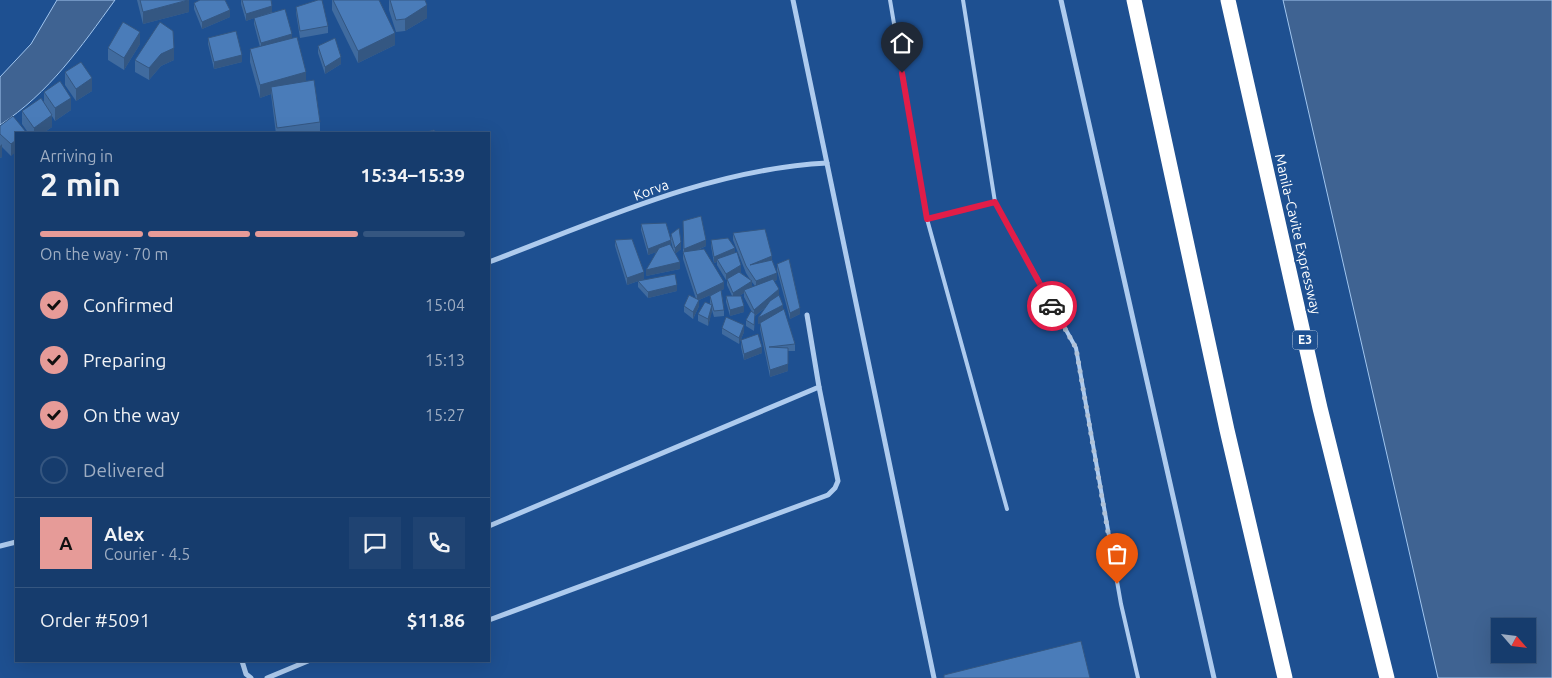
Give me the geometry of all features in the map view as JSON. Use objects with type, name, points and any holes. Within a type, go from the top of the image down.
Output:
[{"type":"highway","points":[[1134,0],[1224,421],[1285,678]]},
{"type":"highway","name":"Manila–Cavite Expressway","points":[[1228,0],[1320,408],[1387,678]]},
{"type":"street","points":[[792,0],[828,163],[934,678]]},
{"type":"street","points":[[1062,0],[1214,678]]},
{"type":"street","name":"Korva","points":[[490,262],[690,187],[796,164],[828,163]]},
{"type":"street","points":[[490,620],[828,495],[835,488],[838,481],[807,315]]},
{"type":"street","points":[[490,526],[819,387]]},
{"type":"street","points":[[0,546],[15,542]]},
{"type":"street","points":[[242,662],[246,674],[251,678]]},
{"type":"street","points":[[267,678],[306,662]]},
{"type":"lane","points":[[890,0],[927,219],[1007,509]]},
{"type":"lane","points":[[963,0],[995,202],[1076,348],[1121,604],[1138,678]]},
{"type":"lane","points":[[927,219],[995,202]]},
{"type":"water","points":[[57,0],[115,0],[77,52],[49,84],[34,99],[0,125],[0,77],[31,44]]},
{"type":"water","points":[[1283,0],[1552,0],[1552,678],[1438,678]]},
{"type":"building","points":[[140,0],[188,0],[143,12]]},
{"type":"building","points":[[200,0],[225,0],[230,10],[202,22],[194,3]]},
{"type":"building","points":[[242,0],[271,0],[272,6],[246,14]]},
{"type":"building","points":[[322,0],[328,26],[300,31],[296,7]]},
{"type":"building","points":[[333,0],[379,0],[395,33],[358,51]]},
{"type":"building","points":[[390,0],[425,0],[427,5],[405,19],[396,20]]},
{"type":"building","points":[[285,9],[292,34],[261,43],[254,18]]},
{"type":"building","points":[[123,22],[140,32],[124,58],[108,48]]},
{"type":"building","points":[[160,22],[173,31],[174,48],[161,54],[149,68],[135,60]]},
{"type":"building","points":[[236,31],[242,55],[214,62],[208,38]]},
{"type":"building","points":[[297,37],[306,72],[260,85],[250,49]]},
{"type":"building","points":[[335,38],[341,57],[325,67],[318,46]]},
{"type":"building","points":[[81,62],[92,78],[76,89],[65,72]]},
{"type":"building","points":[[314,80],[320,122],[277,128],[271,87]]},
{"type":"building","points":[[60,81],[71,98],[55,108],[44,92]]},
{"type":"building","points":[[41,98],[52,115],[34,128],[22,111]]},
{"type":"building","points":[[13,116],[26,132],[15,132],[15,141],[11,144],[0,134],[0,126]]},
{"type":"building","points":[[701,216],[706,240],[684,249],[683,221]]},
{"type":"building","points":[[666,223],[671,240],[648,249],[641,224]]},
{"type":"building","points":[[679,228],[681,242],[675,248],[671,234]]},
{"type":"building","points":[[765,229],[772,256],[750,265],[772,260],[777,273],[756,281],[746,266],[733,233]]},
{"type":"building","points":[[728,238],[735,248],[714,257],[711,240]]},
{"type":"building","points":[[632,239],[644,272],[627,278],[615,240]]},
{"type":"building","points":[[670,244],[680,262],[646,270],[659,248]]},
{"type":"building","points":[[704,249],[724,282],[697,295],[683,252]]},
{"type":"building","points":[[737,252],[741,265],[726,274],[717,259]]},
{"type":"building","points":[[789,259],[800,308],[790,313],[777,264]]},
{"type":"building","points":[[739,272],[752,281],[733,293],[727,279]]},
{"type":"building","points":[[675,274],[677,285],[648,292],[638,281]]},
{"type":"building","points":[[773,279],[779,289],[754,310],[744,290]]},
{"type":"building","points":[[721,290],[724,310],[714,311],[710,296]]},
{"type":"building","points":[[689,295],[699,300],[693,312],[684,306]]},
{"type":"building","points":[[779,295],[783,305],[758,318],[770,301]]},
{"type":"building","points":[[726,296],[741,296],[744,306],[730,310]]},
{"type":"building","points":[[705,302],[712,305],[708,319],[698,314]]},
{"type":"building","points":[[784,309],[795,344],[769,347],[788,348],[788,364],[770,370],[760,323]]},
{"type":"building","points":[[751,311],[755,314],[754,325],[746,320]]},
{"type":"building","points":[[726,317],[744,325],[739,338],[722,328]]},
{"type":"building","points":[[758,334],[762,347],[744,354],[741,340]]},
{"type":"building","points":[[1081,641],[1090,678],[944,678],[944,675]]},
{"type":"way so far","points":[[1052,306],[1076,348],[1117,584]]},
{"type":"route","points":[[902,73],[927,219],[995,202],[1052,306]]}]
